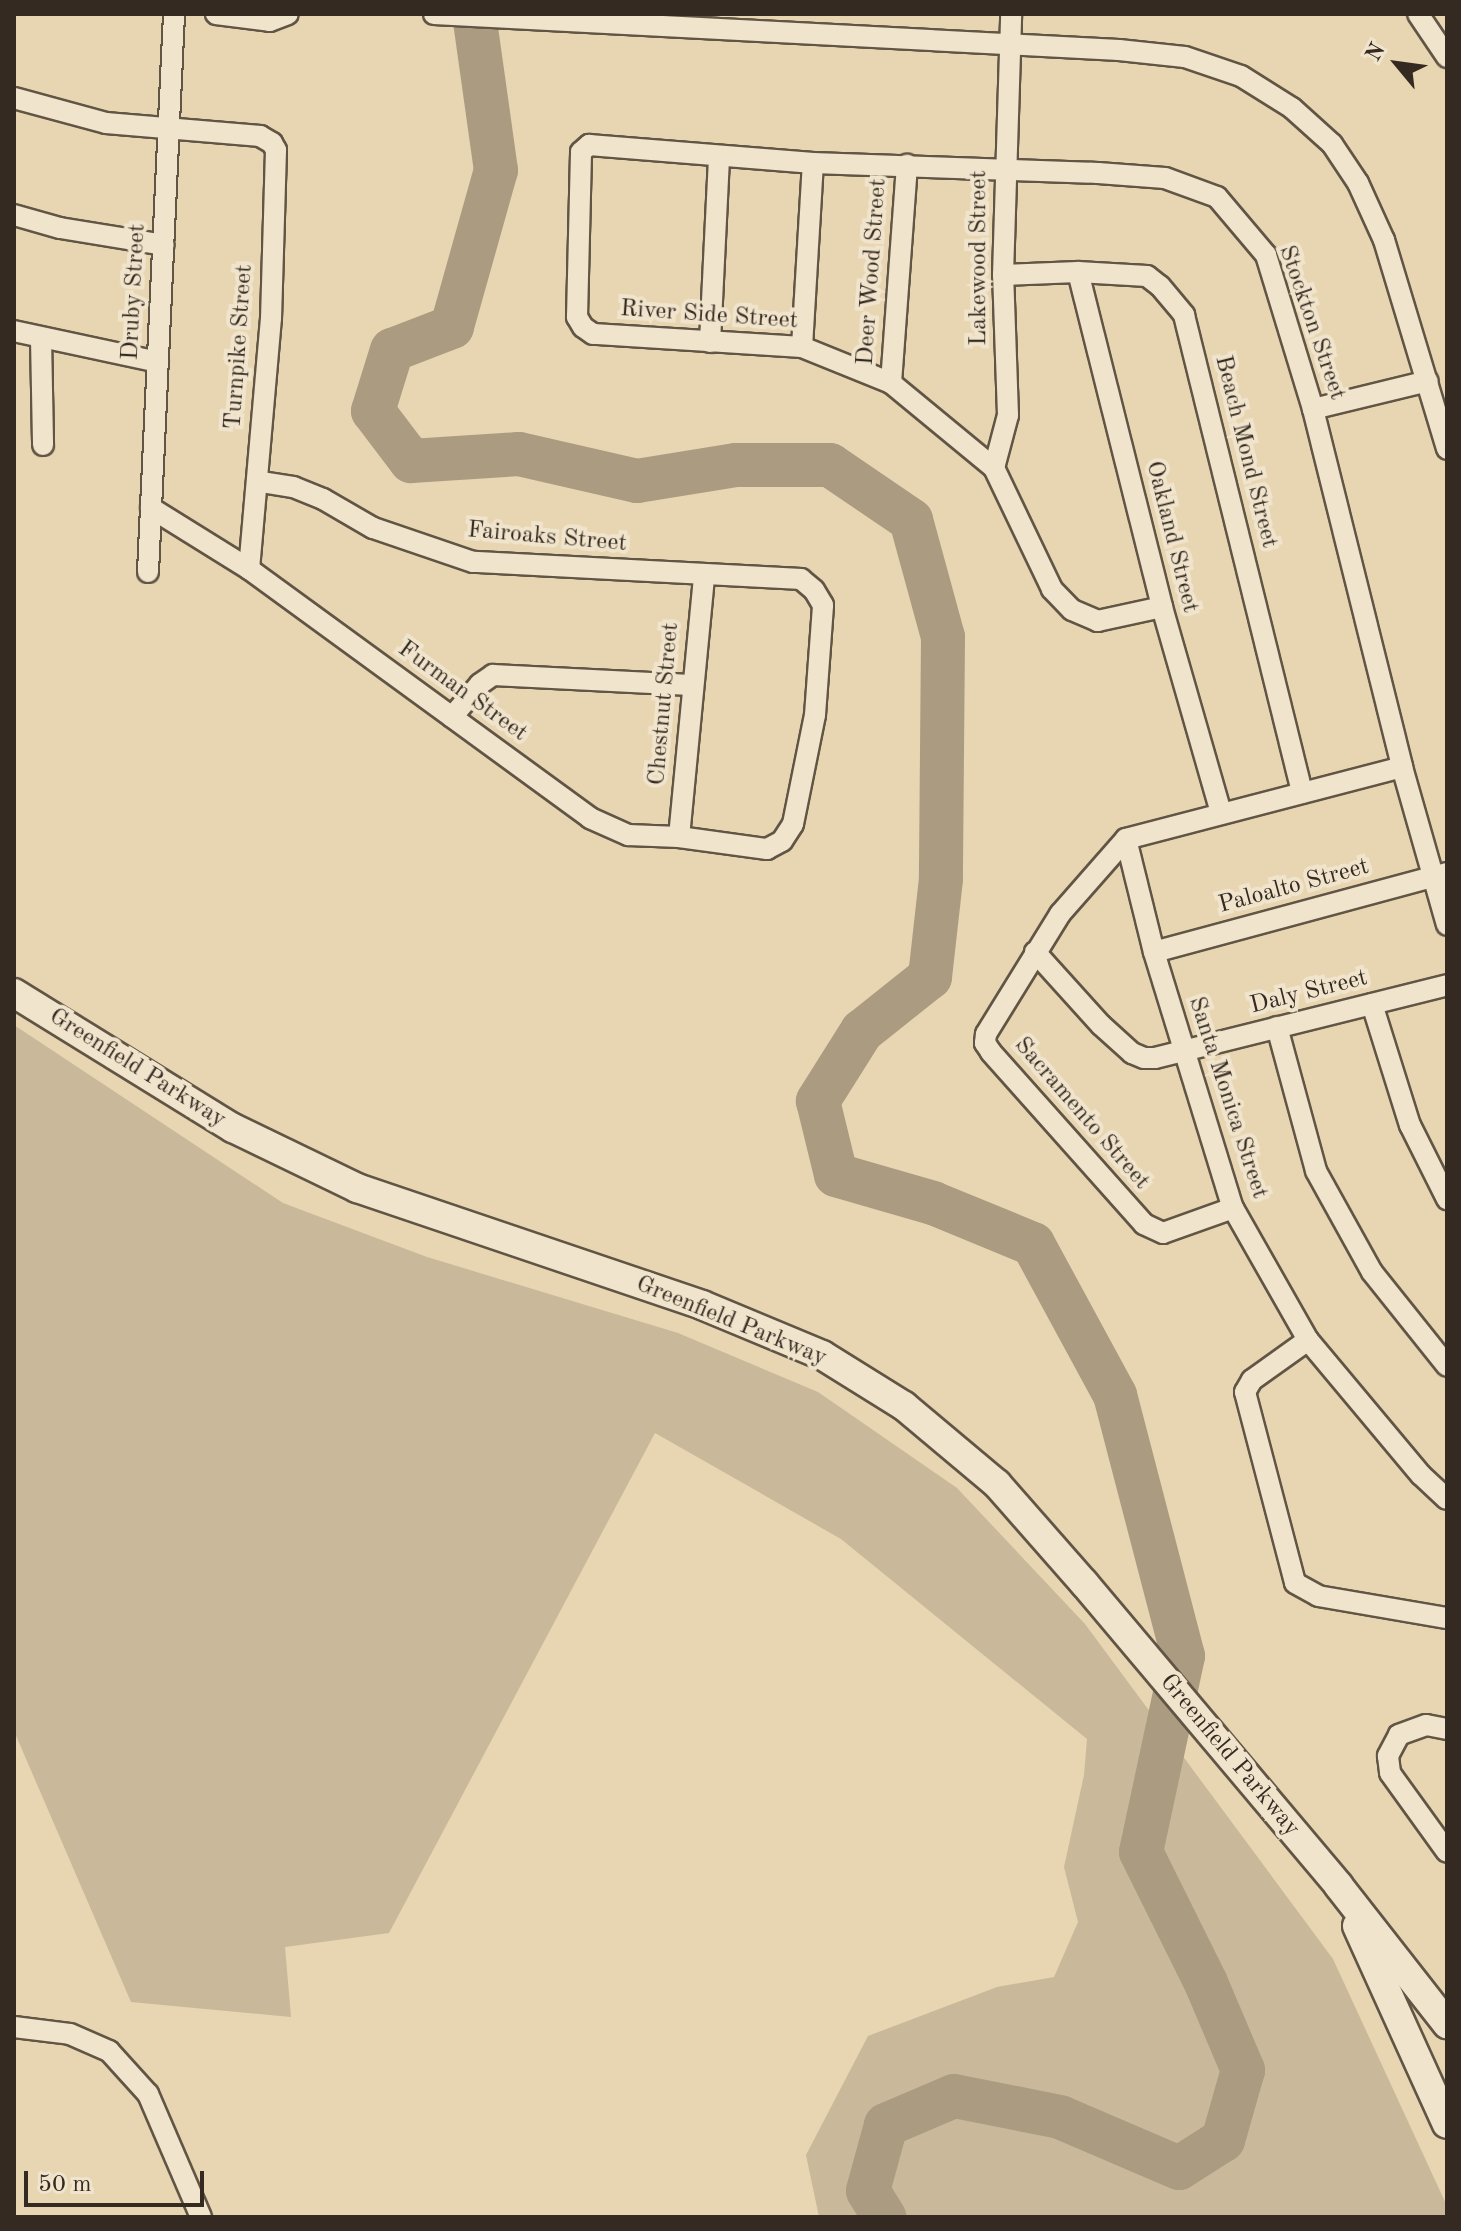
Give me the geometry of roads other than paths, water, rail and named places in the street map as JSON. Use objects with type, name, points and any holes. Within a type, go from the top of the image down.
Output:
[{"type":"main road","name":"Greenfield Parkway","points":[[14,993],[233,1128],[357,1188],[702,1305],[822,1355],[904,1406],[997,1484],[1084,1583],[1338,1885],[1447,2024]]},
{"type":"main road","name":"Greenfield Parkway","points":[[1338,1885],[1447,2124]]},
{"type":"street","name":"Druby Street","points":[[148,572],[174,14]]},
{"type":"street","points":[[216,14],[270,21],[288,14]]},
{"type":"street","points":[[434,14],[543,21],[588,19],[1009,46],[1119,50],[1185,57],[1241,76],[1292,108],[1332,144],[1358,183],[1384,240],[1447,449]]},
{"type":"street","name":"Lakewood Street","points":[[994,468],[1008,415],[1003,275],[1011,14]]},
{"type":"street","points":[[1418,14],[1441,35],[1447,57]]},
{"type":"street","points":[[14,98],[106,123],[169,128]]},
{"type":"street","name":"Turnpike Street","points":[[169,128],[260,136],[276,150],[271,318],[249,569]]},
{"type":"street","name":"Stockton Street","points":[[578,162],[581,152],[589,145],[813,163],[1165,178],[1217,197],[1266,255],[1313,409],[1402,767],[1441,874],[1447,925]]},
{"type":"street","points":[[710,342],[719,157]]},
{"type":"street","name":"River Side Street","points":[[578,162],[577,317],[583,327],[593,334],[802,347],[891,383],[994,468],[1052,589],[1072,610],[1098,621],[1162,607]]},
{"type":"street","points":[[802,347],[813,163]]},
{"type":"street","name":"Deer Wood Street","points":[[891,383],[907,165]]},
{"type":"street","points":[[14,215],[60,228],[164,245]]},
{"type":"street","name":"Beach Mond Street","points":[[1003,275],[1078,272],[1147,276],[1160,286],[1184,315],[1302,793]]},
{"type":"street","name":"Oakland Street","points":[[1078,272],[1162,607],[1221,813]]},
{"type":"street","points":[[14,331],[158,362]]},
{"type":"street","points":[[41,338],[43,445]]},
{"type":"street","points":[[1313,409],[1428,381]]},
{"type":"street","name":"Fairoaks Street","points":[[257,481],[293,487],[323,499],[373,528],[473,562],[801,579],[814,590],[823,605],[815,715],[793,824],[782,841],[767,849]]},
{"type":"street","name":"Furman Street","points":[[151,508],[249,569],[590,818],[628,835],[679,837],[767,849]]},
{"type":"street","name":"Chestnut Street","points":[[679,837],[691,685],[704,575]]},
{"type":"street","points":[[452,717],[480,684],[493,675],[691,685]]},
{"type":"street","points":[[1126,839],[1402,767]]},
{"type":"street","name":"Sacramento Street","points":[[1126,839],[1060,914],[986,1034],[985,1043],[1144,1224],[1163,1233],[1233,1208]]},
{"type":"street","name":"Santa Monica Street","points":[[1126,839],[1154,952],[1233,1208],[1308,1340],[1421,1475],[1447,1499]]},
{"type":"street","name":"Paloalto Street","points":[[1154,952],[1441,874]]},
{"type":"street","name":"Daly Street","points":[[1035,952],[1101,1025],[1132,1053],[1155,1058],[1447,985]]},
{"type":"street","points":[[1372,1004],[1410,1125],[1447,1199]]},
{"type":"street","points":[[1277,1027],[1316,1171],[1372,1272],[1447,1366]]},
{"type":"street","points":[[1308,1340],[1252,1380],[1245,1392],[1295,1583],[1318,1596],[1447,1618]]},
{"type":"street","points":[[1447,1729],[1426,1725],[1399,1735],[1388,1756],[1390,1773],[1447,1852]]},
{"type":"street","points":[[14,2027],[70,2034],[109,2051],[148,2094],[201,2217]]},
{"type":"waterway","points":[[474,14],[496,170],[452,327],[392,350],[373,411],[411,461],[519,454],[637,481],[736,465],[830,465],[911,520],[943,637],[941,879],[930,977],[862,1031],[818,1101],[836,1175],[933,1203],[1033,1244],[1115,1395],[1183,1656],[1141,1852],[1206,1983],[1243,2070],[1223,2140],[1179,2168],[1060,2117],[954,2096],[886,2125],[868,2191],[884,2217]]}]
